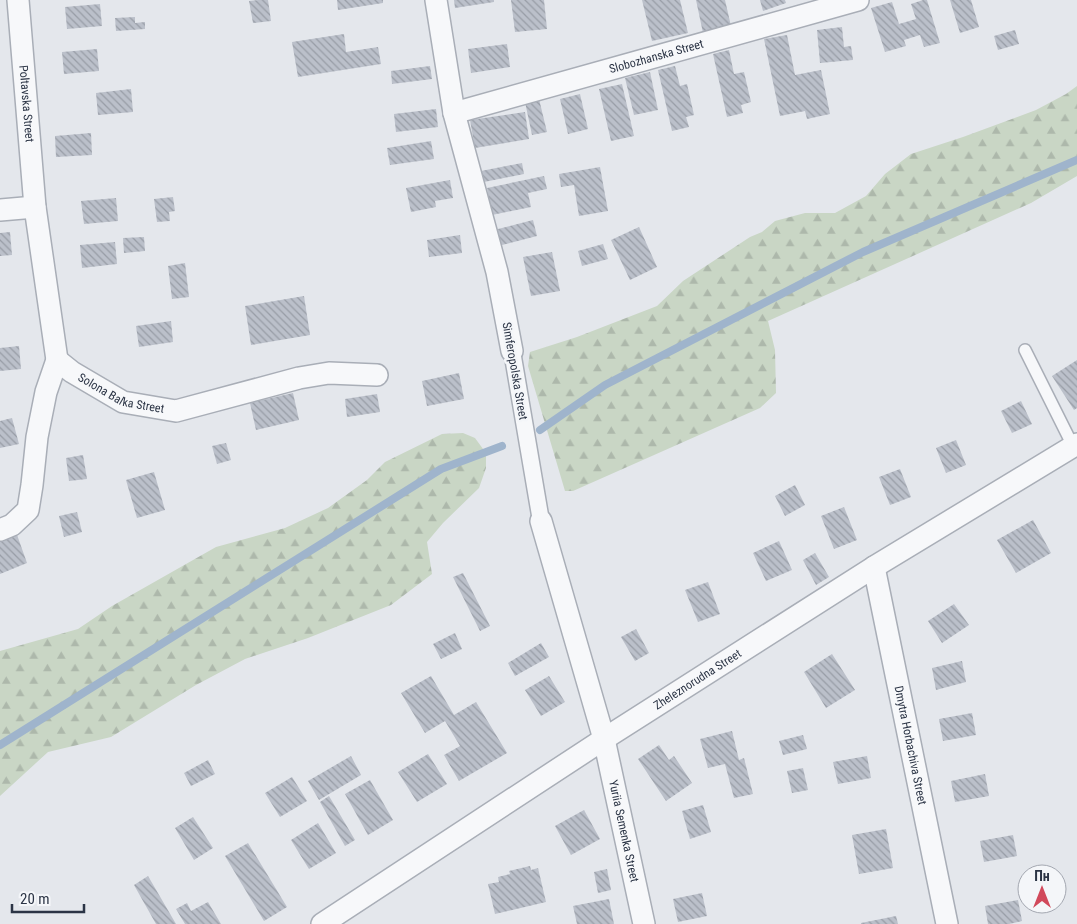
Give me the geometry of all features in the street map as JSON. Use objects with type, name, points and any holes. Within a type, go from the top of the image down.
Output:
[{"type":"street","name":"Poltavska Street","points":[[18,0],[35,207],[57,360]]},
{"type":"street","name":"Simferopolska Street","points":[[436,0],[454,113],[496,272],[512,351],[541,521],[604,739]]},
{"type":"street","name":"Slobozhanska Street","points":[[454,113],[858,0]]},
{"type":"street","points":[[0,210],[35,207]]},
{"type":"street","points":[[0,530],[12,525],[28,510],[39,428],[46,392],[57,360]]},
{"type":"street","name":"Solona Balka Street","points":[[57,360],[72,372],[123,402],[176,411],[299,378],[329,372],[377,375]]},
{"type":"street","name":"Zheleznorudna Street","points":[[322,924],[347,916],[604,739],[874,567],[1075,445]]},
{"type":"street","name":"Dmytra Horbachiva Street","points":[[874,567],[947,924]]},
{"type":"street","name":"Yuriia Semenka Street","points":[[604,739],[644,924]]},
{"type":"lane","points":[[1025,350],[1075,445]]},
{"type":"green space","points":[[1077,86],[1077,176],[1031,203],[768,321],[775,350],[776,393],[760,408],[573,491],[565,491],[528,366],[530,352],[577,337],[657,306],[683,281],[750,237],[762,232],[775,221],[805,213],[835,213],[866,196],[885,174],[911,154],[1036,110]]},
{"type":"green space","points":[[463,433],[475,438],[486,453],[486,468],[479,488],[443,523],[427,542],[432,574],[391,605],[308,638],[245,659],[196,685],[111,737],[48,752],[0,796],[0,651],[78,629],[112,606],[216,547],[285,528],[328,508],[367,480],[385,462],[442,434]]},
{"type":"building","points":[[268,0],[271,21],[253,23],[249,1]]},
{"type":"building","points":[[337,0],[383,0],[383,3],[338,10]]},
{"type":"building","points":[[454,0],[494,0],[494,2],[455,8]]},
{"type":"building","points":[[511,0],[544,0],[547,29],[515,32]]},
{"type":"building","points":[[642,0],[680,0],[688,33],[652,41]]},
{"type":"building","points":[[696,0],[725,0],[731,26],[703,33]]},
{"type":"building","points":[[760,0],[785,0],[786,3],[763,11]]},
{"type":"building","points":[[927,0],[940,43],[924,47],[920,35],[904,40],[906,46],[885,52],[871,8],[892,2],[899,24],[916,19],[911,4]]},
{"type":"building","points":[[950,0],[971,0],[979,27],[960,33]]},
{"type":"building","points":[[100,4],[102,26],[67,29],[65,7]]},
{"type":"building","points":[[135,17],[135,23],[145,22],[145,29],[116,31],[115,18]]},
{"type":"building","points":[[842,27],[844,47],[851,46],[853,60],[820,63],[817,30]]},
{"type":"building","points":[[1015,30],[1019,44],[998,50],[994,36]]},
{"type":"building","points":[[344,34],[346,52],[378,47],[381,64],[298,77],[292,42]]},
{"type":"building","points":[[787,35],[795,75],[821,70],[830,114],[807,119],[805,111],[780,116],[764,39]]},
{"type":"building","points":[[507,44],[510,67],[471,73],[468,49]]},
{"type":"building","points":[[97,49],[99,71],[64,74],[62,52]]},
{"type":"building","points":[[729,50],[734,74],[744,72],[751,102],[741,105],[743,113],[727,117],[713,54]]},
{"type":"building","points":[[430,66],[432,79],[392,84],[391,71]]},
{"type":"building","points":[[675,66],[680,86],[687,84],[694,115],[686,117],[689,127],[672,131],[658,70]]},
{"type":"building","points":[[650,72],[658,110],[634,115],[625,78]]},
{"type":"building","points":[[622,84],[634,136],[611,141],[599,89]]},
{"type":"building","points":[[131,89],[133,112],[98,115],[96,93]]},
{"type":"building","points":[[580,94],[588,129],[568,134],[560,99]]},
{"type":"building","points":[[539,99],[547,132],[532,135],[525,102]]},
{"type":"building","points":[[436,109],[438,127],[396,132],[394,114]]},
{"type":"building","points":[[525,112],[529,139],[475,148],[470,120]]},
{"type":"building","points":[[91,133],[92,155],[56,157],[55,136]]},
{"type":"building","points":[[431,141],[434,159],[390,165],[387,148]]},
{"type":"building","points":[[522,163],[524,174],[484,182],[481,171]]},
{"type":"building","points":[[600,167],[608,211],[579,216],[574,185],[561,187],[559,174]]},
{"type":"building","points":[[544,176],[547,189],[528,193],[531,207],[492,215],[487,188]]},
{"type":"building","points":[[450,180],[453,198],[435,201],[436,207],[411,212],[406,188]]},
{"type":"building","points":[[173,197],[175,211],[169,212],[170,221],[157,222],[154,199]]},
{"type":"building","points":[[116,198],[118,221],[84,224],[81,201]]},
{"type":"building","points":[[533,220],[537,236],[498,246],[494,230]]},
{"type":"building","points":[[639,227],[657,267],[630,280],[611,240]]},
{"type":"building","points":[[10,232],[12,255],[0,256],[0,233]]},
{"type":"building","points":[[460,235],[462,253],[429,257],[427,240]]},
{"type":"building","points":[[144,237],[145,251],[124,253],[123,238]]},
{"type":"building","points":[[115,242],[117,264],[82,268],[80,245]]},
{"type":"building","points":[[603,244],[608,259],[582,266],[578,251]]},
{"type":"building","points":[[552,252],[560,291],[531,296],[523,257]]},
{"type":"building","points":[[185,263],[189,297],[172,299],[168,266]]},
{"type":"building","points":[[304,296],[310,335],[251,345],[245,306]]},
{"type":"building","points":[[171,321],[173,342],[139,347],[136,326]]},
{"type":"building","points":[[19,346],[21,369],[0,371],[0,348]]},
{"type":"building","points":[[1077,360],[1077,408],[1074,410],[1052,376]]},
{"type":"building","points":[[459,373],[464,399],[427,406],[422,381]]},
{"type":"building","points":[[293,393],[299,420],[256,430],[250,403]]},
{"type":"building","points":[[377,394],[380,412],[347,417],[345,399]]},
{"type":"building","points":[[1021,401],[1032,424],[1012,433],[1001,411]]},
{"type":"building","points":[[12,418],[19,444],[0,448],[0,421]]},
{"type":"building","points":[[956,440],[966,465],[946,473],[936,448]]},
{"type":"building","points":[[226,443],[231,460],[217,464],[212,446]]},
{"type":"building","points":[[83,455],[87,479],[69,481],[66,458]]},
{"type":"building","points":[[900,469],[911,497],[890,505],[879,477]]},
{"type":"building","points":[[154,472],[165,510],[137,518],[126,480]]},
{"type":"building","points":[[795,485],[805,505],[785,516],[775,496]]},
{"type":"building","points":[[844,507],[857,540],[834,549],[821,516]]},
{"type":"building","points":[[77,512],[82,532],[64,537],[59,516]]},
{"type":"building","points":[[1033,520],[1051,553],[1016,573],[997,540]]},
{"type":"building","points":[[16,532],[27,563],[0,574],[0,538]]},
{"type":"building","points":[[779,541],[792,570],[766,581],[753,553]]},
{"type":"building","points":[[815,553],[829,577],[816,585],[803,560]]},
{"type":"building","points":[[463,573],[490,626],[480,631],[453,577]]},
{"type":"building","points":[[708,582],[720,614],[698,622],[685,590]]},
{"type":"building","points":[[954,604],[969,625],[942,643],[928,621]]},
{"type":"building","points":[[636,629],[649,653],[635,661],[621,637]]},
{"type":"building","points":[[455,633],[462,649],[441,659],[433,644]]},
{"type":"building","points":[[541,643],[549,657],[515,676],[508,663]]},
{"type":"building","points":[[832,654],[855,690],[826,708],[804,672]]},
{"type":"building","points":[[962,661],[966,682],[936,690],[932,668]]},
{"type":"building","points":[[431,676],[454,715],[476,702],[507,753],[459,781],[444,755],[460,746],[445,721],[425,733],[401,693]]},
{"type":"building","points":[[549,676],[565,702],[541,716],[525,690]]},
{"type":"building","points":[[972,713],[976,735],[943,741],[939,719]]},
{"type":"building","points":[[732,731],[739,760],[744,758],[753,794],[734,798],[725,764],[708,768],[700,739]]},
{"type":"building","points":[[803,735],[807,749],[783,755],[779,741]]},
{"type":"building","points":[[659,745],[669,760],[674,756],[692,783],[666,801],[638,759]]},
{"type":"building","points":[[428,754],[447,784],[417,802],[398,772]]},
{"type":"building","points":[[351,756],[361,775],[319,800],[308,781]]},
{"type":"building","points":[[867,756],[871,778],[838,784],[833,762]]},
{"type":"building","points":[[208,760],[215,774],[191,786],[184,773]]},
{"type":"building","points":[[803,768],[808,790],[792,793],[787,771]]},
{"type":"building","points":[[985,774],[989,796],[955,802],[951,781]]},
{"type":"building","points":[[292,777],[307,801],[280,817],[265,793]]},
{"type":"building","points":[[370,780],[393,820],[368,835],[345,794]]},
{"type":"building","points":[[329,796],[355,840],[345,846],[320,802]]},
{"type":"building","points":[[703,805],[711,832],[690,839],[682,811]]},
{"type":"building","points":[[584,810],[600,839],[571,855],[555,826]]},
{"type":"building","points":[[193,817],[213,848],[194,860],[175,828]]},
{"type":"building","points":[[318,823],[336,853],[309,869],[291,840]]},
{"type":"building","points":[[886,829],[893,868],[859,874],[852,835]]},
{"type":"building","points":[[1013,835],[1017,856],[984,862],[980,841]]},
{"type":"building","points":[[248,843],[287,907],[264,921],[225,856]]},
{"type":"building","points":[[530,866],[531,870],[538,868],[546,902],[495,914],[488,884],[499,882],[498,877],[510,874],[509,871]]},
{"type":"building","points":[[607,869],[611,890],[598,893],[594,872]]},
{"type":"building","points":[[148,876],[176,924],[156,924],[134,885]]},
{"type":"building","points":[[702,893],[707,916],[678,922],[673,899]]},
{"type":"building","points":[[609,899],[614,924],[577,924],[573,906]]},
{"type":"building","points":[[1017,900],[1017,914],[1021,914],[1022,921],[1009,924],[988,924],[985,906]]},
{"type":"building","points":[[208,902],[221,924],[185,924],[176,909],[187,903],[191,911]]},
{"type":"building","points":[[896,916],[898,924],[861,924],[861,923]]},
{"type":"waterway","points":[[540,430],[605,385],[863,252],[1077,160]]},
{"type":"waterway","points":[[0,745],[441,469],[502,446]]}]
